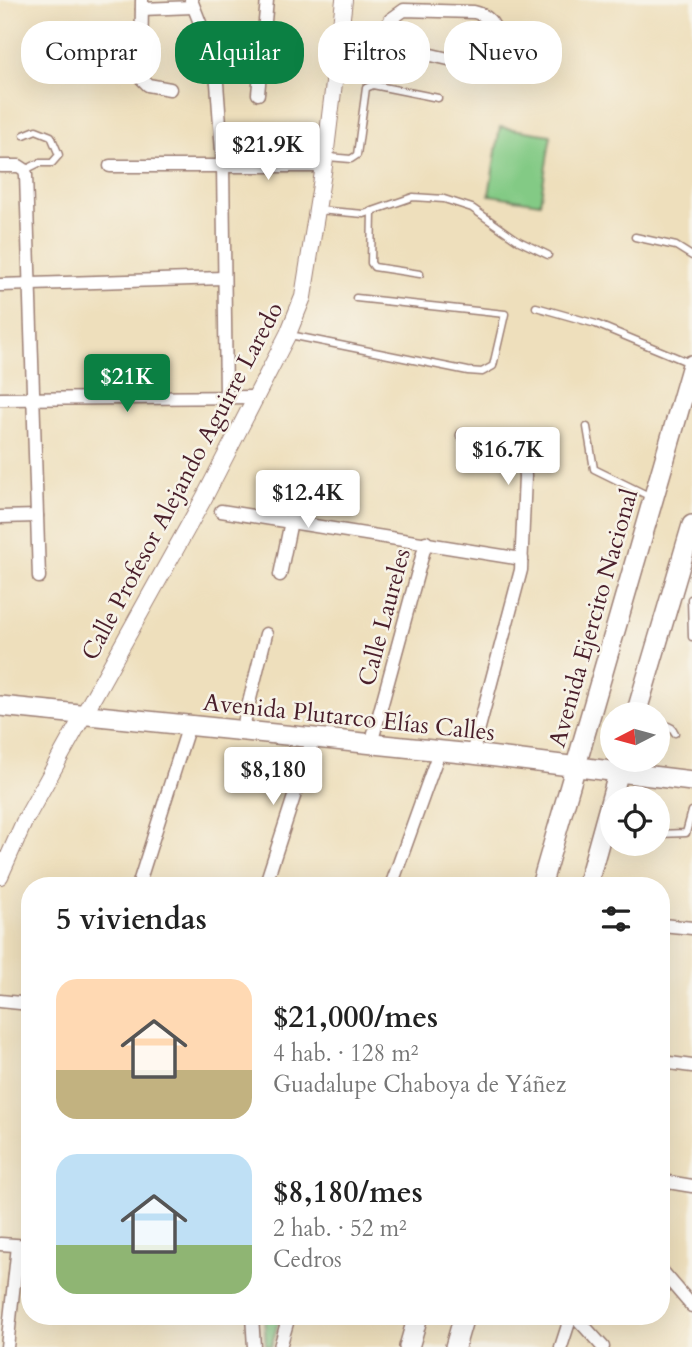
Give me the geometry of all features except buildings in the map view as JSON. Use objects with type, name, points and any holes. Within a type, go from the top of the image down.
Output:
[{"type":"main road","name":"Avenida Ejercito Nacional","points":[[544,877],[692,364]]},
{"type":"main road","points":[[640,702],[681,577],[692,525]]},
{"type":"main road","name":"Avenida Plutarco Elías Calles","points":[[0,706],[472,754],[575,768],[600,767]]},
{"type":"main road","name":"Avenida Plutarco Elías Calles","points":[[649,772],[692,781]]},
{"type":"main road","points":[[590,877],[600,851]]},
{"type":"main road","points":[[410,1347],[416,1325]]},
{"type":"main road","points":[[455,1347],[461,1325]]},
{"type":"street","points":[[258,94],[267,0]]},
{"type":"street","name":"Calle Profesor Alejando Aguirre Laredo","points":[[342,21],[344,0]]},
{"type":"street","points":[[170,89],[148,85],[141,78],[142,4],[192,3],[204,33],[217,83],[223,165],[226,396]]},
{"type":"street","points":[[404,10],[474,12],[485,15],[493,22],[498,57],[492,65],[483,66],[383,43],[390,20],[404,10]]},
{"type":"street","name":"Calle Profesor Alejando Aguirre Laredo","points":[[0,876],[24,822],[204,498],[288,334],[303,297],[335,84]]},
{"type":"street","points":[[110,166],[325,161]]},
{"type":"street","points":[[0,166],[19,166],[25,170],[35,398],[39,577]]},
{"type":"street","points":[[0,285],[223,278]]},
{"type":"street","points":[[0,399],[255,397]]},
{"type":"street","points":[[463,435],[523,460],[526,476],[522,559],[472,754]]},
{"type":"street","points":[[280,575],[300,477]]},
{"type":"street","points":[[221,511],[522,559]]},
{"type":"street","points":[[0,517],[37,516]]},
{"type":"street","name":"Calle Laureles","points":[[371,744],[426,542]]},
{"type":"street","points":[[242,731],[266,634]]},
{"type":"street","points":[[141,877],[189,725]]},
{"type":"street","points":[[268,877],[313,738]]},
{"type":"street","points":[[394,877],[439,751]]},
{"type":"street","points":[[670,926],[692,928]]},
{"type":"street","points":[[0,1001],[21,1004]]},
{"type":"street","points":[[670,1063],[692,1066]]},
{"type":"street","points":[[670,1182],[692,1186]]},
{"type":"street","points":[[0,1244],[21,1246]]},
{"type":"street","points":[[7,1347],[21,1264]]},
{"type":"street","points":[[670,1281],[692,1306]]},
{"type":"street","points":[[253,1325],[254,1347]]},
{"type":"street","points":[[280,1347],[286,1325]]},
{"type":"street","points":[[561,1347],[570,1325]]},
{"type":"street","points":[[582,1325],[603,1347]]},
{"type":"lane","points":[[325,161],[351,159],[357,155],[366,88],[373,85],[438,98]]},
{"type":"lane","points":[[24,135],[36,130],[51,136],[59,155],[52,163],[39,163],[25,170]]},
{"type":"lane","points":[[318,210],[352,214],[372,211],[413,197],[444,199],[472,208],[519,242],[548,255]]},
{"type":"lane","points":[[372,211],[371,263],[374,267],[419,274]]},
{"type":"lane","points":[[635,237],[676,246],[692,256]]},
{"type":"lane","points":[[288,334],[468,371],[482,372],[493,366],[505,314],[356,299]]},
{"type":"lane","points":[[536,307],[596,324],[692,364]]},
{"type":"lane","points":[[587,427],[594,469],[653,498]]},
{"type":"lane","points":[[691,599],[692,637]]},
{"type":"lane","points":[[670,727],[675,733]]},
{"type":"lane","points":[[670,834],[686,833],[692,811]]},
{"type":"green space","points":[[500,127],[551,135],[540,203],[489,195]]},
{"type":"green space","points":[[265,1325],[277,1325],[271,1347],[266,1347]]}]
